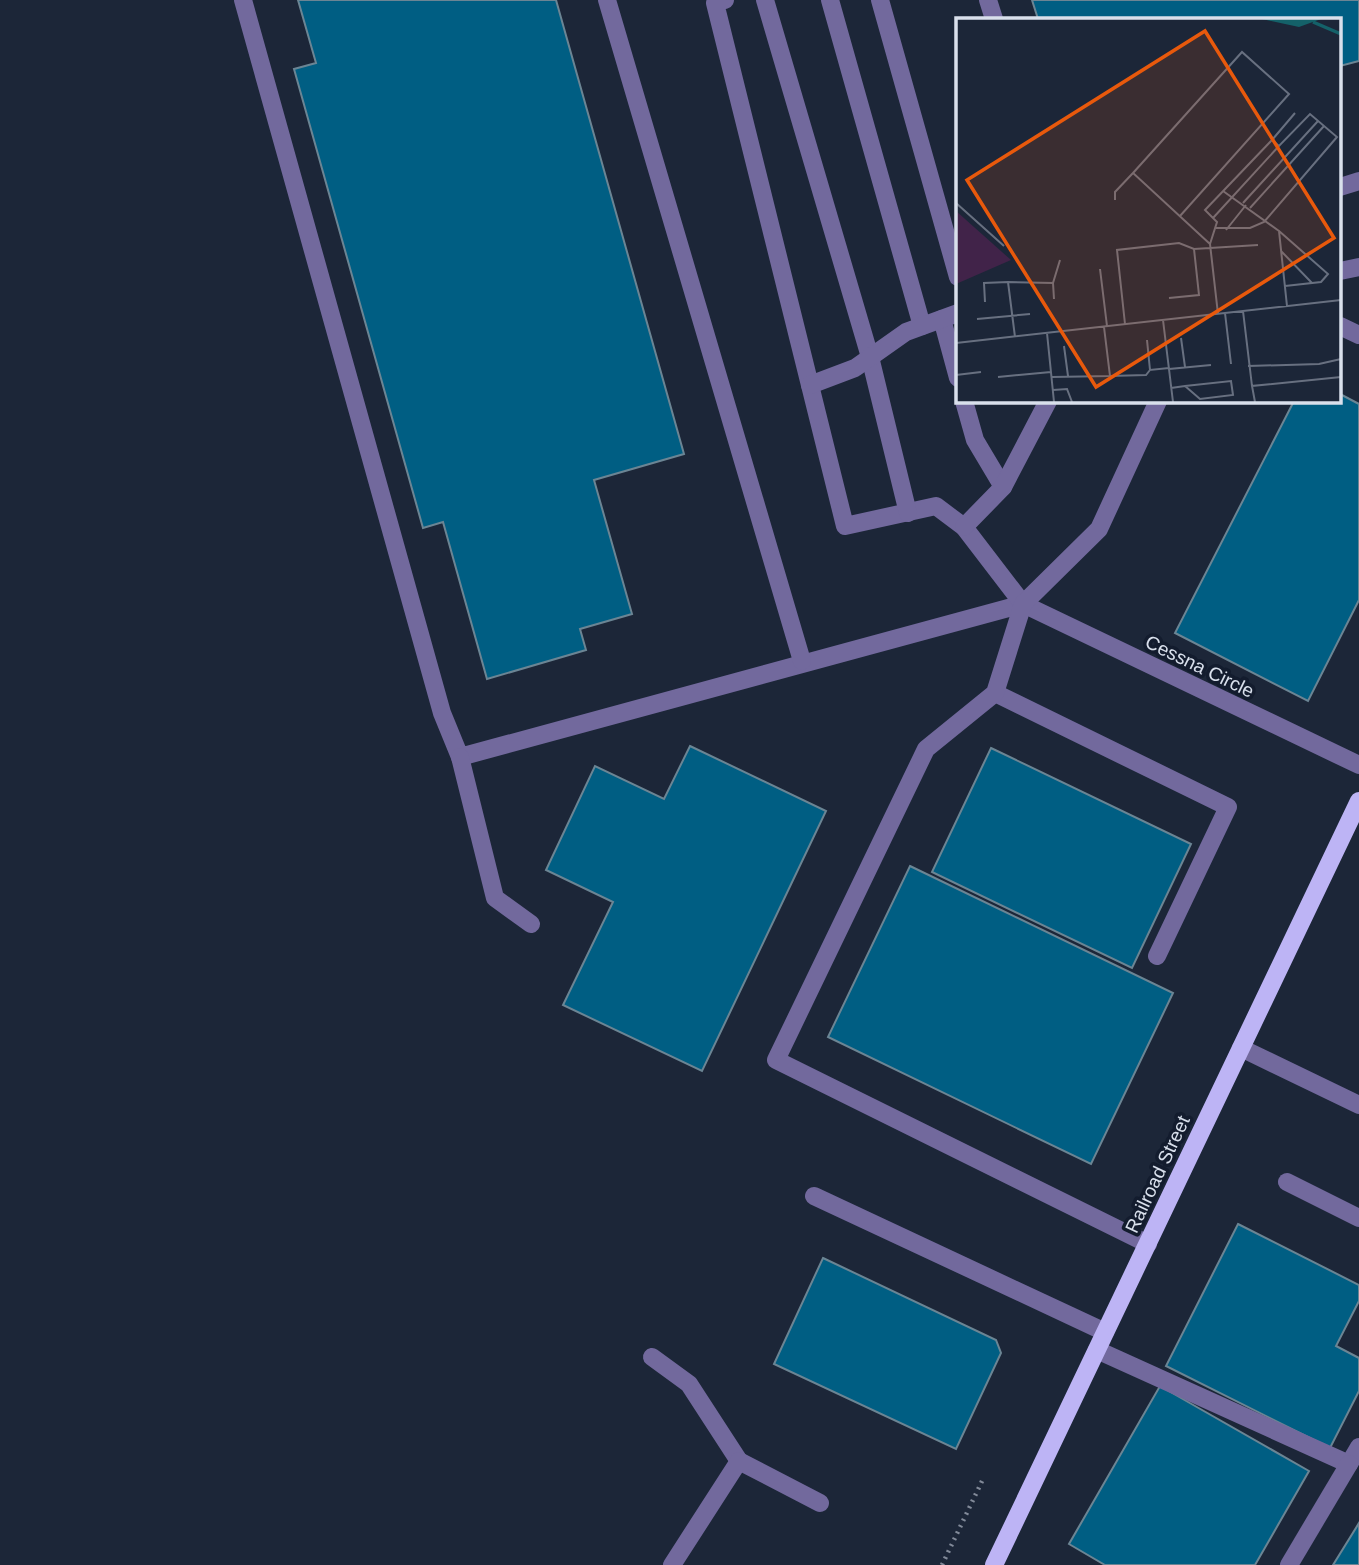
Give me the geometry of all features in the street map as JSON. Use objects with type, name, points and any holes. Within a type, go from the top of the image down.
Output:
[{"type":"main road","name":"Railroad Street","points":[[994,1565],[1359,802]]},
{"type":"street","points":[[243,0],[442,713],[460,757],[495,898],[531,925]]},
{"type":"street","points":[[607,0],[802,662]]},
{"type":"street","points":[[765,0],[870,357],[908,513]]},
{"type":"street","points":[[830,0],[922,326]]},
{"type":"street","points":[[880,0],[956,270]]},
{"type":"street","points":[[988,0],[994,18]]},
{"type":"street","points":[[718,1],[845,526],[936,506],[964,527],[1023,604]]},
{"type":"street","points":[[1342,186],[1359,181]]},
{"type":"street","points":[[810,385],[855,368],[906,332],[950,316],[956,362]]},
{"type":"street","points":[[1342,327],[1359,335]]},
{"type":"street","points":[[964,402],[975,440],[1003,487]]},
{"type":"street","points":[[964,527],[1003,487],[1047,402]]},
{"type":"street","points":[[1147,1244],[776,1060],[926,749],[995,693],[1023,604],[1099,529],[1158,402]]},
{"type":"street","points":[[460,757],[1023,604]]},
{"type":"street","name":"Cessna Circle","points":[[1023,604],[1359,765]]},
{"type":"street","points":[[995,693],[1228,807],[1157,956]]},
{"type":"street","points":[[1241,1048],[1359,1105]]},
{"type":"street","points":[[1287,1182],[1359,1219]]},
{"type":"street","points":[[814,1196],[1105,1332]]},
{"type":"street","points":[[1097,1350],[1349,1464]]},
{"type":"street","points":[[652,1357],[689,1384],[739,1461],[820,1503]]},
{"type":"street","points":[[1289,1565],[1359,1447]]},
{"type":"street","points":[[672,1565],[739,1461]]},
{"type":"path","points":[[942,1565],[983,1479]]},
{"type":"building","points":[[298,0],[556,0],[684,454],[594,480],[632,614],[580,629],[586,650],[487,679],[443,522],[423,528],[294,69],[316,63]]},
{"type":"building","points":[[1032,0],[1359,0],[1359,61],[1342,65],[1342,18],[1038,18]]},
{"type":"building","points":[[1342,395],[1359,404],[1359,600],[1308,701],[1175,633],[1293,402],[1342,402]]},
{"type":"building","points":[[690,746],[826,811],[702,1071],[563,1005],[613,902],[546,870],[595,766],[664,799]]},
{"type":"building","points":[[991,748],[1191,844],[1132,968],[932,872]]},
{"type":"building","points":[[910,866],[1173,993],[1091,1164],[828,1037]]},
{"type":"building","points":[[1238,1224],[1359,1285],[1359,1301],[1336,1346],[1359,1358],[1359,1391],[1330,1448],[1166,1366]]},
{"type":"building","points":[[823,1258],[996,1340],[1001,1353],[956,1449],[774,1364]]},
{"type":"building","points":[[1160,1386],[1309,1471],[1255,1565],[1105,1565],[1069,1544]]},
{"type":"building","points":[[1359,1523],[1359,1565],[1333,1565]]}]
